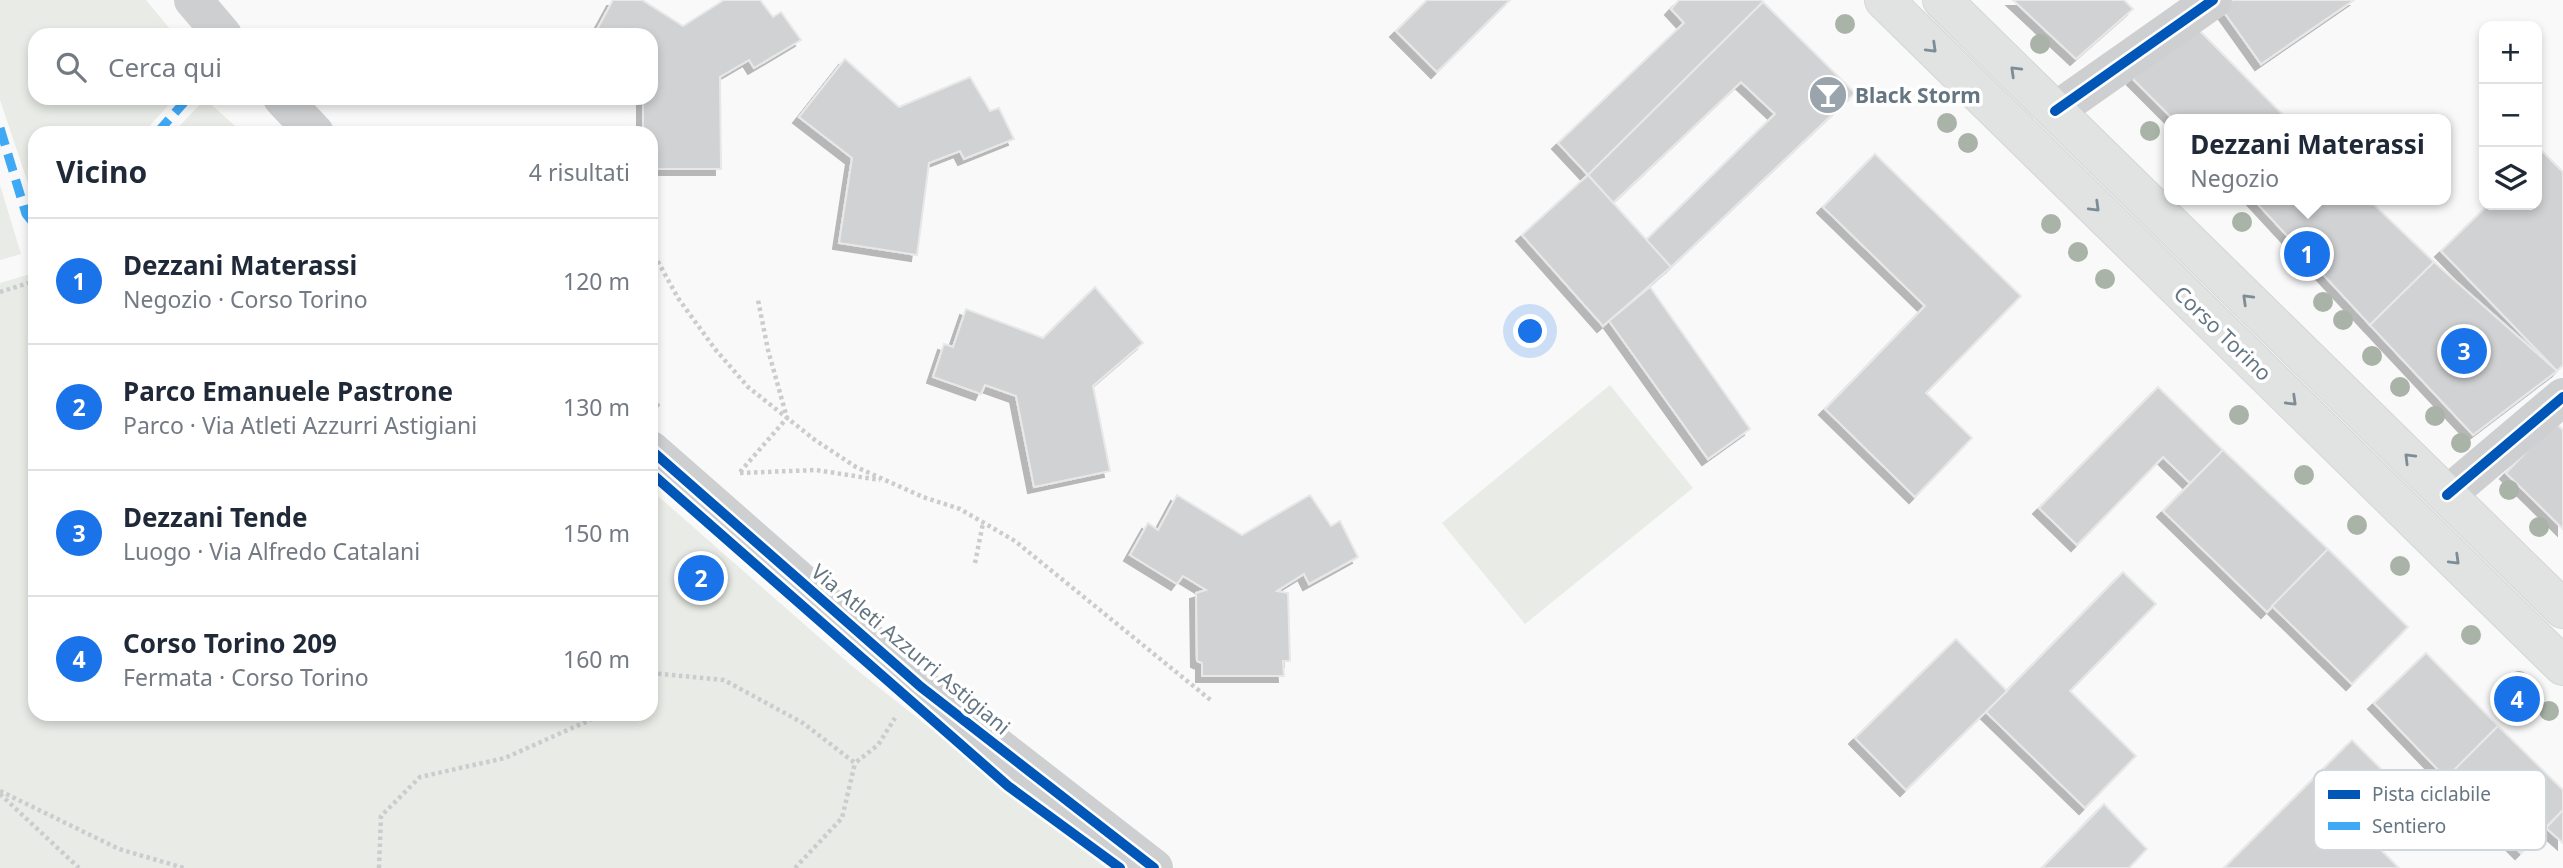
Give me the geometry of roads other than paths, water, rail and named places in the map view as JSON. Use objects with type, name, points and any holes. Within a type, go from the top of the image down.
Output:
[{"type":"main road","name":"Corso Torino","points":[[1884,0],[2563,666]]},
{"type":"main road","name":"Corso Torino","points":[[1942,0],[2563,609]]},
{"type":"street","points":[[193,0],[217,28]]},
{"type":"street","points":[[2055,111],[2213,0]]},
{"type":"street","points":[[289,105],[308,126]]},
{"type":"street","points":[[2447,495],[2563,397]]},
{"type":"street","name":"Via Atleti Azzurri Astigiani","points":[[658,456],[921,687],[1154,868]]},
{"type":"place","name":"Black Storm","points":[[1828,95]]},
{"type":"place","name":"Dezzani Materassi","points":[[2307,254]]},
{"type":"place","name":"Dezzani Tende","points":[[2464,351]]},
{"type":"place","name":"Parco Emanuele Pastrone","points":[[701,578]]},
{"type":"place","name":"Corso Torino 209","points":[[2517,699]]}]
